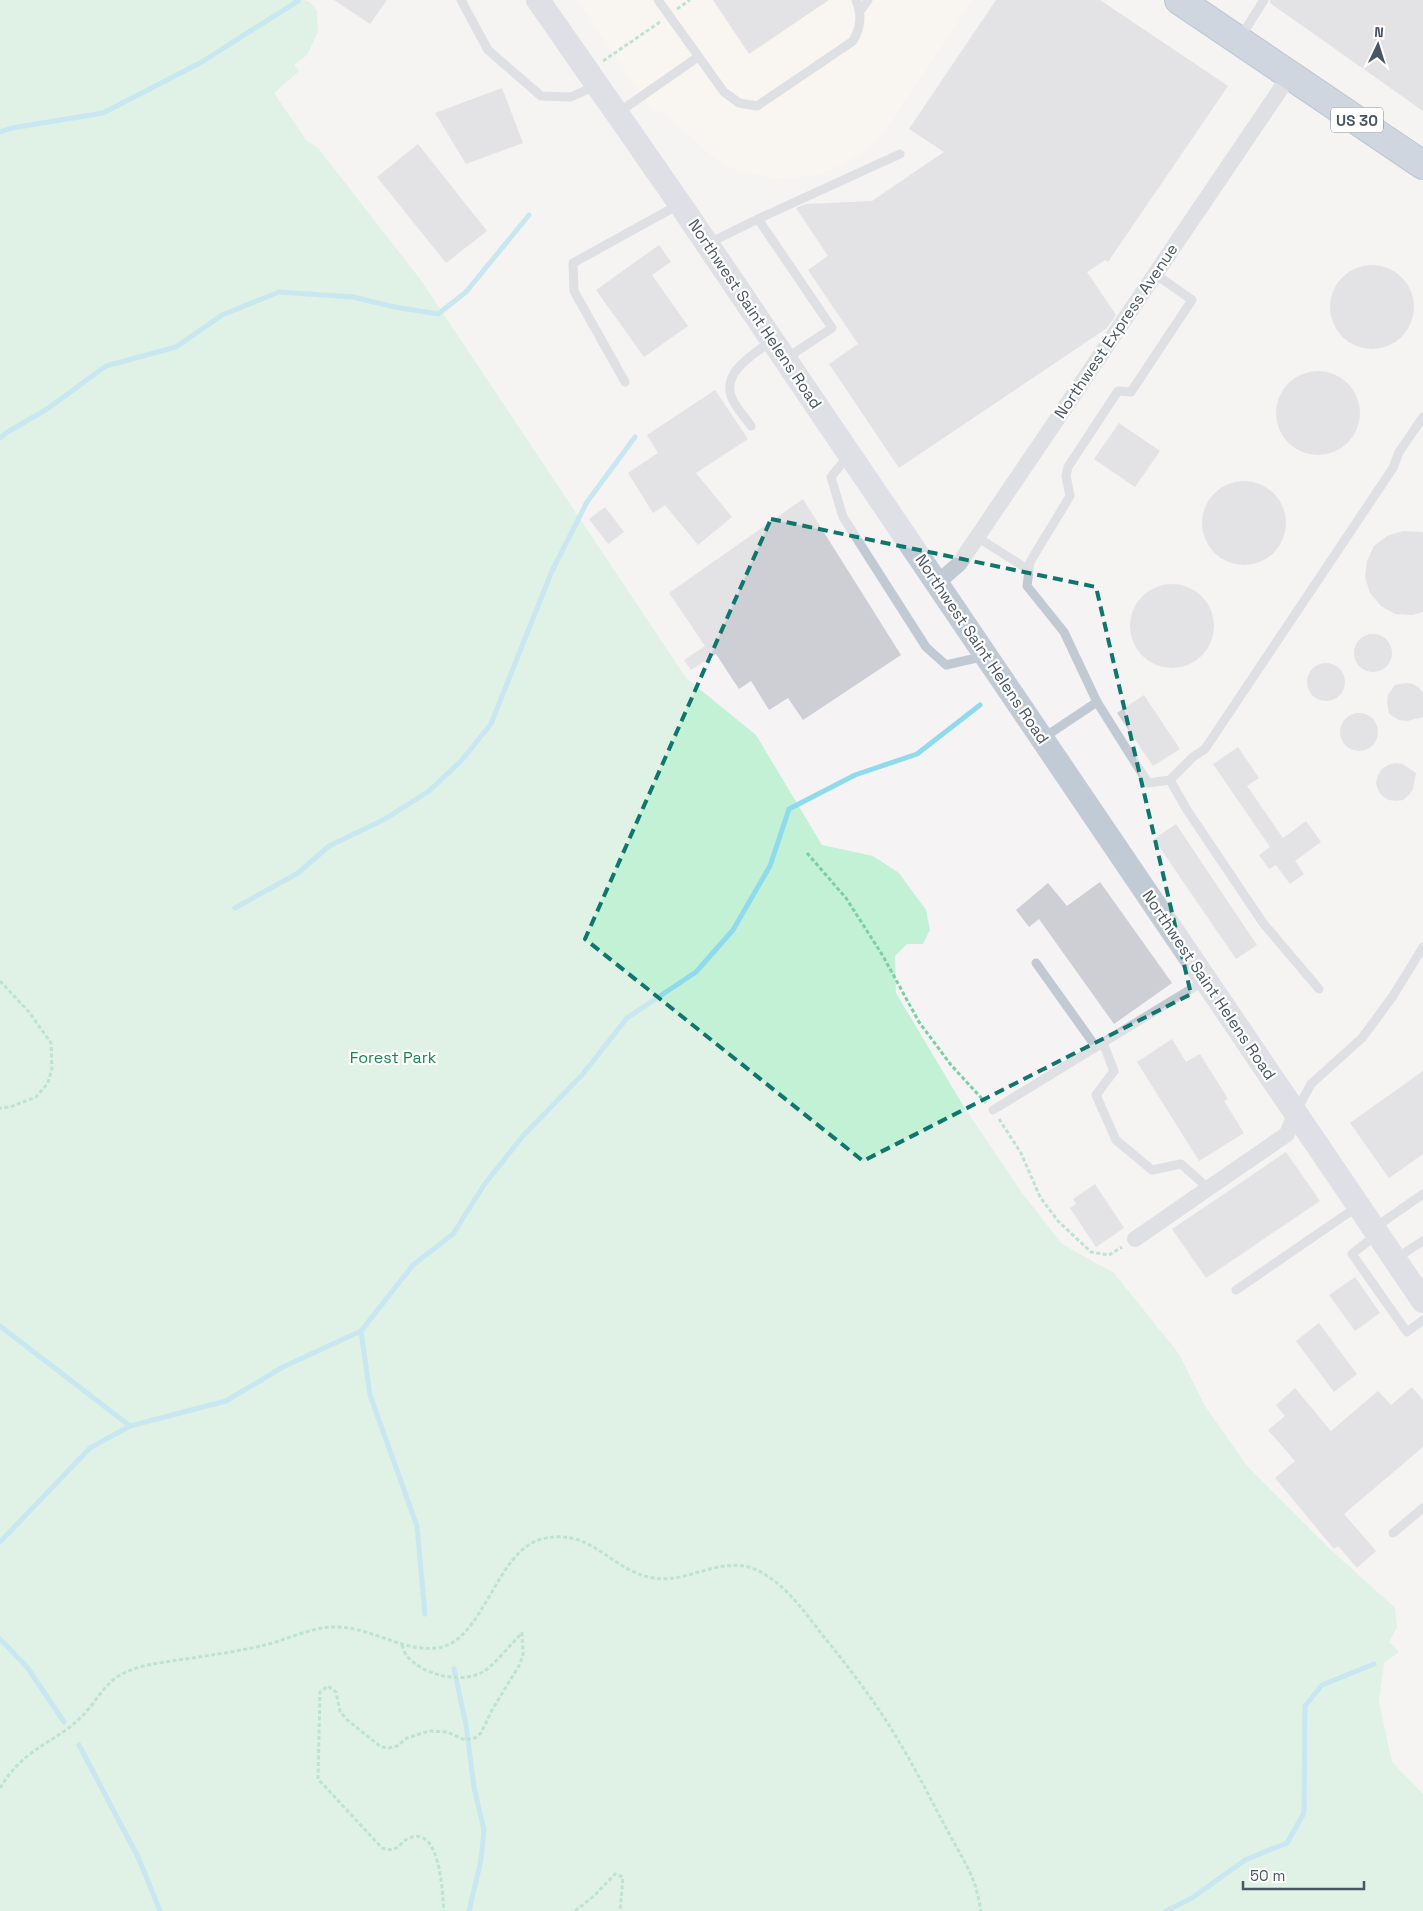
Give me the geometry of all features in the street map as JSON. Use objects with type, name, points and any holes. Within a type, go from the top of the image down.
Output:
[{"type":"highway","name":"US 30","points":[[1179,0],[1423,165]]},
{"type":"main road","name":"Northwest Saint Helens Road","points":[[538,0],[680,204],[1423,1301]]},
{"type":"street","name":"Northwest Express Avenue","points":[[938,584],[959,564],[977,538],[1290,75]]},
{"type":"street","points":[[1135,1239],[1287,1134],[1296,1112]]},
{"type":"lane","points":[[461,0],[488,50],[542,96],[571,97],[593,78]]},
{"type":"lane","points":[[658,0],[718,85],[739,103],[757,106],[853,41],[858,32],[860,11],[856,0]]},
{"type":"lane","points":[[860,11],[868,0]]},
{"type":"lane","points":[[1239,41],[1264,0]]},
{"type":"lane","points":[[618,113],[698,57]]},
{"type":"lane","points":[[707,244],[900,154]]},
{"type":"lane","points":[[625,382],[574,291],[573,263],[680,204]]},
{"type":"lane","points":[[758,219],[832,328],[785,359]]},
{"type":"lane","points":[[1155,274],[1192,300],[1131,392],[1118,391],[1068,468],[1066,476],[1070,496],[1030,562],[1027,586],[1064,632],[1097,702],[1148,783],[1170,780],[1192,758],[1205,749],[1393,468],[1399,452],[1423,417]]},
{"type":"lane","points":[[751,426],[732,398],[730,388],[732,378],[736,370],[772,340]]},
{"type":"lane","points":[[850,454],[831,477],[843,517],[926,647],[946,665],[986,655]]},
{"type":"lane","points":[[977,538],[1029,570]]},
{"type":"lane","points":[[1042,738],[1097,702]]},
{"type":"lane","points":[[1170,780],[1187,810],[1263,923],[1319,989]]},
{"type":"lane","points":[[1296,1112],[1312,1084],[1362,1038],[1393,996],[1423,948]]},
{"type":"lane","points":[[1036,963],[1100,1045],[1114,1071],[1096,1095],[1116,1140],[1152,1170],[1181,1164],[1208,1188]]},
{"type":"lane","points":[[993,1110],[1206,980]]},
{"type":"lane","points":[[1423,1194],[1376,1231],[1352,1254],[1407,1332],[1423,1320]]},
{"type":"lane","points":[[1236,1290],[1358,1206]]},
{"type":"lane","points":[[1395,1259],[1423,1240]]},
{"type":"lane","points":[[1393,1533],[1423,1508]]},
{"type":"path","points":[[593,78],[690,0]]},
{"type":"path","points":[[806,853],[846,898],[883,956],[919,1022],[951,1066],[993,1110],[1021,1153],[1040,1197],[1058,1221],[1091,1252],[1109,1255],[1135,1239]]},
{"type":"path","points":[[0,981],[29,1012],[51,1043],[52,1068],[48,1083],[36,1097],[10,1107],[0,1108]]},
{"type":"path","points":[[0,1788],[8,1776],[27,1756],[64,1733],[85,1714],[100,1693],[120,1674],[144,1665],[262,1646],[333,1626],[352,1628],[374,1634],[402,1645],[435,1648],[448,1645],[463,1633],[522,1548],[539,1539],[558,1536],[592,1544],[613,1560],[645,1576],[666,1580],[721,1566],[738,1565],[760,1572],[797,1601],[877,1707],[910,1761],[974,1880],[981,1911]]},
{"type":"path","points":[[402,1645],[406,1655],[422,1668],[440,1675],[468,1676],[483,1672],[522,1633],[523,1654],[520,1664],[481,1732],[475,1738],[465,1740],[447,1732],[429,1730],[407,1738],[397,1746],[389,1748],[380,1747],[346,1719],[340,1711],[336,1692],[328,1686],[320,1692],[318,1778],[382,1848],[391,1850],[399,1847],[408,1838],[420,1836],[428,1840],[439,1863],[444,1911]]},
{"type":"path","points":[[575,1911],[594,1896],[615,1874],[623,1877],[620,1911]]},
{"type":"highlighted area","points":[[771,519],[1096,587],[1191,994],[863,1161],[585,939]]},
{"type":"shaded area","points":[[578,0],[973,0],[885,131],[866,149],[839,166],[814,176],[776,179],[738,171],[711,155],[674,122],[664,110],[655,115]]},
{"type":"green space","name":"Forest Park","points":[[0,0],[303,0],[310,2],[317,11],[318,32],[307,55],[294,65],[299,71],[274,93],[306,140],[318,148],[420,279],[686,678],[756,735],[822,845],[873,856],[899,873],[926,910],[930,930],[923,944],[907,944],[895,956],[896,993],[964,1107],[1022,1193],[1062,1244],[1114,1273],[1179,1354],[1205,1406],[1247,1466],[1330,1549],[1395,1608],[1397,1627],[1389,1642],[1399,1652],[1384,1663],[1379,1702],[1392,1762],[1423,1794],[1423,1911],[0,1911]]},
{"type":"building","points":[[334,0],[387,0],[370,24]]},
{"type":"building","points":[[713,0],[829,0],[749,54]]},
{"type":"building","points":[[996,0],[1100,0],[1228,86],[1108,262],[1105,260],[1087,272],[1116,315],[1107,328],[899,468],[829,364],[858,344],[808,270],[828,256],[796,208],[806,204],[872,201],[944,152],[909,129]]},
{"type":"building","points":[[1270,0],[1423,0],[1423,111],[1270,3]]},
{"type":"building","points":[[502,88],[523,143],[466,164],[435,113]]},
{"type":"building","points":[[418,144],[487,231],[446,263],[377,177]]},
{"type":"building","points":[[659,245],[671,262],[652,275],[688,326],[644,357],[596,290]]},
{"type":"building","points":[[1372,265],[1388,268],[1402,277],[1411,291],[1414,307],[1411,323],[1402,337],[1388,346],[1372,349],[1356,346],[1342,337],[1333,323],[1330,307],[1333,291],[1342,277],[1356,268]]},
{"type":"building","points":[[1318,371],[1334,374],[1348,383],[1357,397],[1360,413],[1357,429],[1348,443],[1334,452],[1318,455],[1302,452],[1288,443],[1279,429],[1276,413],[1279,397],[1288,383],[1302,374]]},
{"type":"building","points":[[715,390],[748,439],[696,473],[732,517],[698,545],[665,505],[653,513],[628,473],[658,453],[647,435]]},
{"type":"building","points":[[1119,423],[1160,451],[1135,487],[1094,459]]},
{"type":"building","points":[[1244,481],[1260,484],[1274,493],[1283,507],[1286,523],[1283,539],[1274,553],[1260,562],[1244,565],[1228,562],[1214,553],[1205,539],[1202,523],[1205,507],[1214,493],[1228,484]]},
{"type":"building","points":[[803,499],[901,655],[803,720],[788,698],[769,710],[751,681],[739,689],[716,654],[691,670],[684,660],[705,646],[669,593]]},
{"type":"building","points":[[605,507],[624,532],[608,544],[589,519]]},
{"type":"building","points":[[1403,531],[1423,532],[1423,612],[1412,615],[1395,614],[1381,606],[1370,593],[1365,577],[1367,561],[1374,546],[1387,536]]},
{"type":"building","points":[[1172,584],[1188,587],[1202,596],[1211,610],[1214,626],[1211,642],[1202,656],[1188,665],[1172,668],[1156,665],[1142,656],[1133,642],[1130,626],[1133,610],[1142,596],[1156,587]]},
{"type":"building","points":[[1373,634],[1380,635],[1386,640],[1391,646],[1391,660],[1386,666],[1380,671],[1373,672],[1366,671],[1360,666],[1355,660],[1354,653],[1355,646],[1360,640],[1366,635]]},
{"type":"building","points":[[1326,663],[1333,664],[1339,669],[1344,675],[1344,689],[1339,695],[1333,700],[1326,701],[1319,700],[1313,695],[1308,689],[1307,682],[1308,675],[1313,669],[1319,664]]},
{"type":"building","points":[[1413,684],[1423,693],[1423,717],[1407,721],[1399,720],[1389,714],[1387,702],[1388,695],[1395,685]]},
{"type":"building","points":[[1144,695],[1180,749],[1153,766],[1117,713]]},
{"type":"building","points":[[1359,713],[1366,714],[1372,719],[1377,725],[1377,739],[1372,745],[1366,750],[1359,751],[1352,750],[1346,745],[1341,739],[1340,732],[1341,725],[1346,719],[1352,714]]},
{"type":"building","points":[[1238,747],[1259,778],[1247,786],[1283,838],[1306,821],[1321,842],[1295,861],[1304,874],[1290,884],[1276,865],[1269,869],[1259,855],[1270,847],[1213,764]]},
{"type":"building","points":[[1395,763],[1402,764],[1416,773],[1413,789],[1409,795],[1403,800],[1396,801],[1382,796],[1376,783],[1382,769]]},
{"type":"building","points":[[1176,824],[1257,945],[1236,959],[1154,839]]},
{"type":"building","points":[[1100,882],[1172,983],[1114,1024],[1039,919],[1029,927],[1016,910],[1048,883],[1067,906]]},
{"type":"building","points":[[1172,1039],[1186,1062],[1200,1054],[1228,1099],[1224,1101],[1244,1133],[1199,1161],[1137,1062]]},
{"type":"building","points":[[1423,1071],[1423,1154],[1389,1178],[1350,1123]]},
{"type":"building","points":[[1286,1152],[1320,1201],[1206,1278],[1172,1229]]},
{"type":"building","points":[[1095,1184],[1124,1228],[1096,1247],[1070,1208],[1076,1204],[1073,1199]]},
{"type":"building","points":[[1355,1277],[1380,1313],[1355,1331],[1329,1295]]},
{"type":"building","points":[[1319,1323],[1357,1374],[1334,1392],[1296,1341]]},
{"type":"building","points":[[1412,1387],[1423,1400],[1423,1447],[1344,1514],[1376,1551],[1357,1568],[1338,1546],[1334,1549],[1275,1478],[1295,1461],[1268,1430],[1285,1416],[1276,1405],[1295,1388],[1331,1431],[1378,1391],[1391,1405]]},
{"type":"waterway","points":[[0,132],[12,128],[103,113],[200,63],[298,1]]},
{"type":"waterway","points":[[0,438],[47,409],[106,366],[176,347],[222,315],[279,292],[353,297],[395,307],[438,314],[466,292],[529,215]]},
{"type":"waterway","points":[[235,908],[298,873],[329,846],[385,819],[429,791],[462,760],[491,724],[552,571],[587,502],[635,437]]},
{"type":"waterway","points":[[0,1326],[130,1426],[226,1401],[283,1367],[361,1331],[413,1265],[453,1234],[484,1185],[522,1137],[582,1075],[627,1018],[696,972],[733,930],[770,866],[789,809],[855,775],[917,754],[980,705]]},
{"type":"waterway","points":[[361,1331],[370,1395],[417,1526],[425,1614]]},
{"type":"waterway","points":[[0,1542],[90,1448],[130,1426]]},
{"type":"waterway","points":[[0,1639],[27,1667],[64,1722]]},
{"type":"waterway","points":[[1166,1911],[1192,1898],[1245,1860],[1287,1843],[1304,1813],[1305,1706],[1322,1685],[1374,1664]]},
{"type":"waterway","points":[[454,1669],[466,1725],[474,1787],[484,1830],[481,1860],[469,1911]]},
{"type":"waterway","points":[[79,1745],[138,1857],[160,1911]]}]
